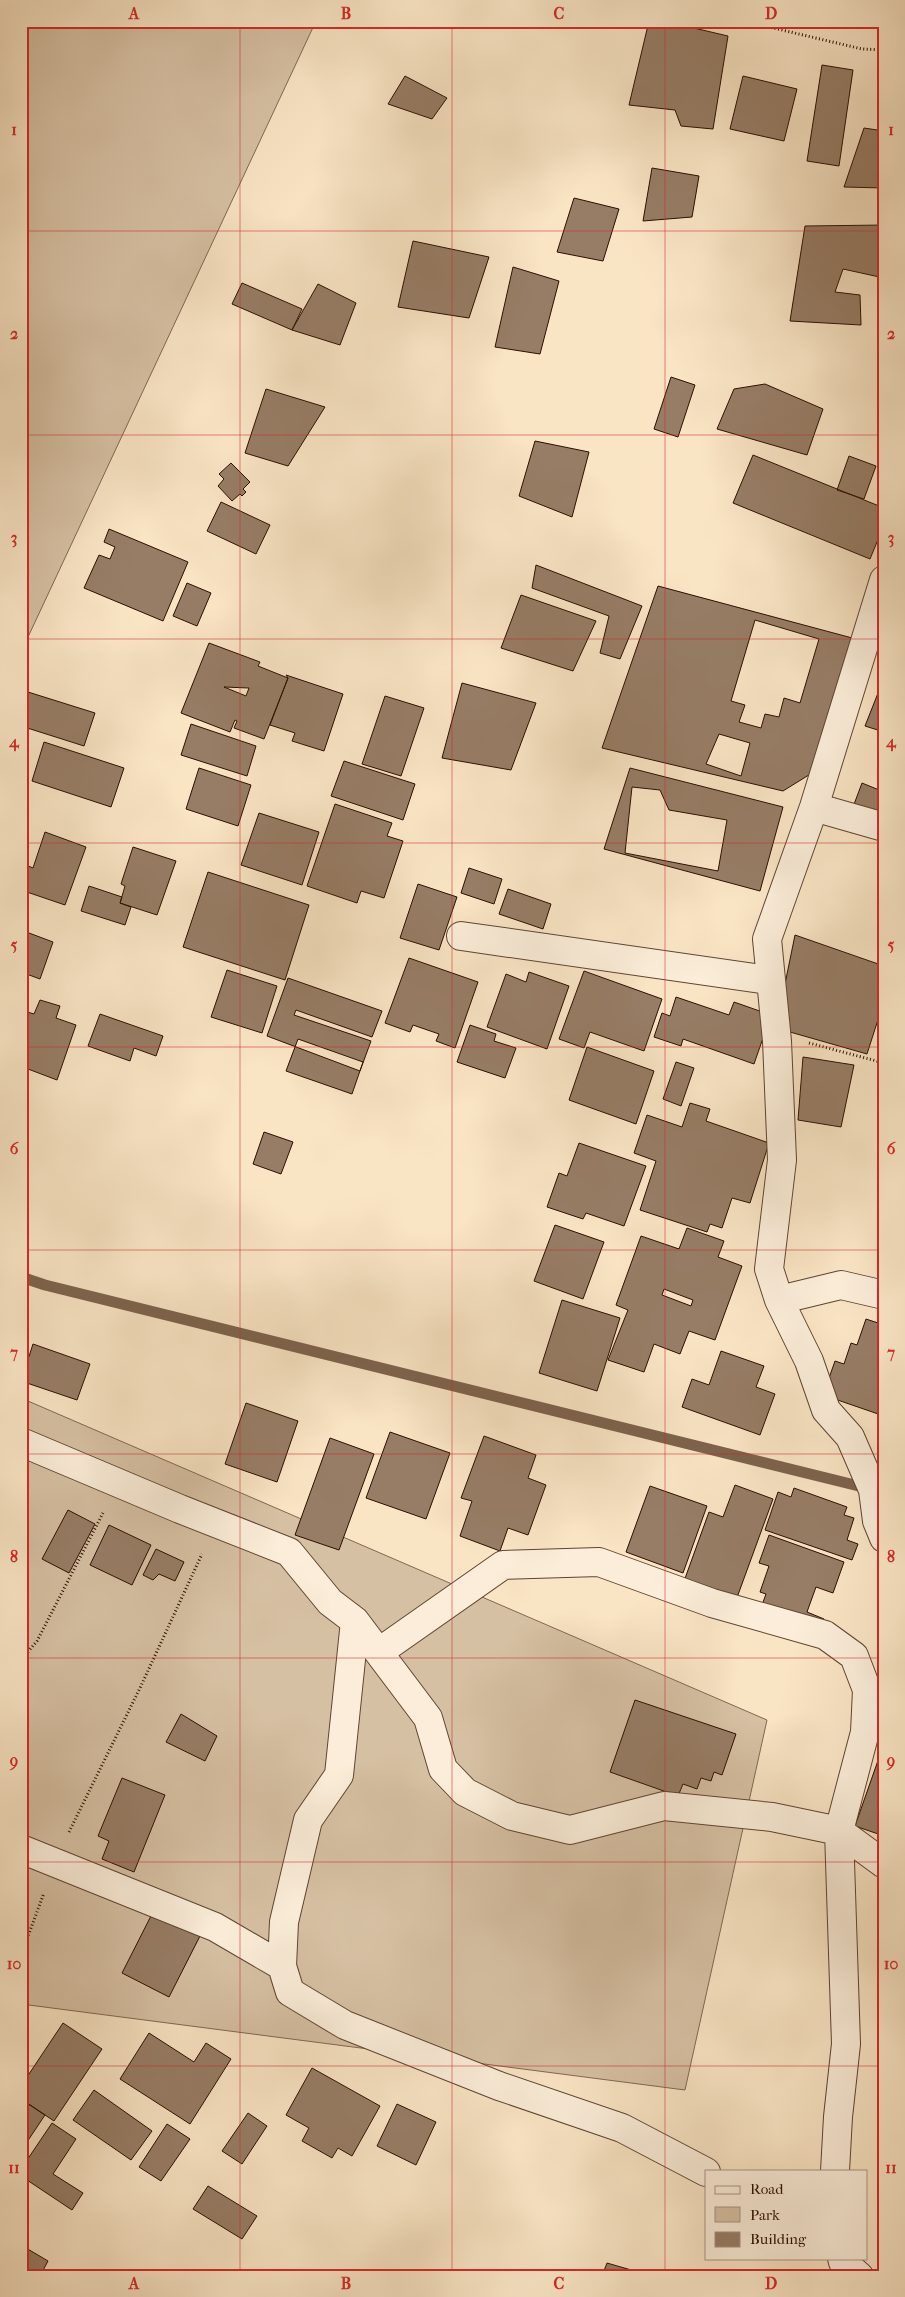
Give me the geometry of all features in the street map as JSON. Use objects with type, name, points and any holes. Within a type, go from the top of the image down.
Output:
[{"type":"street","points":[[884,580],[814,807],[767,939],[769,980],[776,1041],[782,1160],[770,1269],[778,1300],[809,1361],[826,1410],[850,1437],[873,1490],[877,1521],[884,1538]]},
{"type":"street","points":[[814,807],[884,827]]},
{"type":"street","points":[[461,936],[769,980]]},
{"type":"street","points":[[778,1300],[841,1285],[884,1295]]},
{"type":"street","points":[[21,1442],[118,1484],[288,1552],[330,1602],[355,1621],[428,1718],[443,1768],[465,1792],[512,1816],[570,1830],[664,1806],[772,1816],[839,1831],[884,1864]]},
{"type":"street","points":[[378,1652],[503,1565],[599,1562],[712,1603],[825,1635],[854,1656],[867,1690],[865,1732],[839,1831],[846,2044],[838,2117],[835,2170]]},
{"type":"street","points":[[355,1621],[339,1775],[308,1820],[284,1922],[282,1966],[290,1992],[345,2025],[499,2086],[622,2128],[705,2171]]},
{"type":"street","points":[[21,1849],[215,1927],[282,1966]]},
{"type":"street","points":[[842,2260],[859,2276]]},
{"type":"path","points":[[744,21],[862,49],[884,50]]},
{"type":"path","points":[[776,1041],[788,1037],[884,1063]]},
{"type":"path","points":[[21,1660],[37,1641],[118,1484]]},
{"type":"path","points":[[21,1955],[55,1864],[216,1524]]},
{"type":"green space","points":[[21,21],[316,21],[21,652]]},
{"type":"green space","points":[[21,1398],[767,1720],[685,2090],[21,2004]]},
{"type":"building","points":[[649,21],[664,21],[728,36],[713,129],[681,126],[675,110],[629,105]]},
{"type":"building","points":[[822,65],[853,70],[839,166],[807,161]]},
{"type":"building","points":[[405,76],[447,98],[432,119],[388,104]]},
{"type":"building","points":[[743,76],[797,89],[784,141],[730,129]]},
{"type":"building","points":[[864,128],[884,131],[884,188],[844,187]]},
{"type":"building","points":[[652,168],[699,176],[692,217],[643,221]]},
{"type":"building","points":[[574,198],[619,209],[603,261],[557,252]]},
{"type":"building","points":[[884,225],[884,278],[843,269],[835,292],[860,295],[861,325],[790,321],[805,226]]},
{"type":"building","points":[[413,241],[489,257],[469,318],[398,307]]},
{"type":"building","points":[[513,267],[559,281],[540,354],[495,347]]},
{"type":"building","points":[[242,283],[302,309],[292,330],[232,304]]},
{"type":"building","points":[[318,284],[356,303],[340,345],[292,330]]},
{"type":"building","points":[[671,377],[695,385],[678,437],[654,429]]},
{"type":"building","points":[[765,384],[823,409],[807,455],[717,429],[734,389]]},
{"type":"building","points":[[266,389],[325,407],[288,466],[245,453]]},
{"type":"building","points":[[535,441],[589,452],[572,517],[519,496]]},
{"type":"building","points":[[753,455],[884,508],[884,525],[870,559],[733,503]]},
{"type":"building","points":[[849,456],[876,466],[864,499],[837,490]]},
{"type":"building","points":[[231,463],[250,482],[243,489],[246,492],[242,496],[240,494],[232,501],[218,486],[224,479],[219,474]]},
{"type":"building","points":[[221,502],[270,525],[256,554],[207,531]]},
{"type":"building","points":[[109,529],[188,562],[163,621],[84,588],[99,555],[110,559],[115,547],[104,542]]},
{"type":"building","points":[[536,565],[642,606],[620,659],[600,653],[609,616],[532,588]]},
{"type":"building","points":[[187,583],[211,593],[197,626],[173,616]]},
{"type":"building","points":[[658,586],[856,639],[812,773],[783,791],[602,748]]},
{"type":"building","points":[[521,595],[596,621],[573,671],[501,648]]},
{"type":"building","points":[[755,620],[819,639],[800,703],[784,698],[779,717],[765,714],[761,728],[739,722],[745,705],[731,701]]},
{"type":"building","points":[[209,643],[260,662],[258,666],[288,678],[264,739],[234,728],[237,721],[235,720],[230,732],[181,713]],"holes":[[[224,687],[249,688],[246,696]]]},
{"type":"building","points":[[286,675],[343,694],[324,751],[292,741],[295,733],[270,725],[288,678]]},
{"type":"building","points":[[462,683],[536,703],[511,770],[442,758]]},
{"type":"building","points":[[882,683],[884,684],[884,732],[865,726]]},
{"type":"building","points":[[28,692],[95,713],[84,746],[21,726],[21,712]]},
{"type":"building","points":[[385,696],[424,708],[401,776],[362,764]]},
{"type":"building","points":[[191,724],[256,746],[247,776],[181,755]]},
{"type":"building","points":[[719,734],[750,743],[741,776],[706,764]]},
{"type":"building","points":[[44,742],[124,768],[111,807],[32,781]]},
{"type":"building","points":[[344,761],[415,784],[403,820],[331,796]]},
{"type":"building","points":[[199,768],[251,785],[238,826],[186,809]]},
{"type":"building","points":[[630,768],[783,807],[760,891],[604,849]]},
{"type":"building","points":[[862,783],[884,792],[884,819],[853,807]]},
{"type":"building","points":[[632,787],[660,790],[669,810],[727,820],[718,871],[625,853]]},
{"type":"building","points":[[335,804],[392,823],[387,836],[403,841],[384,898],[361,891],[357,903],[307,886]]},
{"type":"building","points":[[259,813],[319,832],[302,885],[241,865]]},
{"type":"building","points":[[45,832],[86,847],[65,905],[21,890],[21,863],[33,868]]},
{"type":"building","points":[[133,847],[176,861],[157,915],[120,903],[125,886],[121,884]]},
{"type":"building","points":[[469,868],[502,879],[494,904],[461,893]]},
{"type":"building","points":[[208,872],[309,905],[285,980],[183,947]]},
{"type":"building","points":[[418,884],[457,897],[439,950],[400,938]]},
{"type":"building","points":[[89,886],[122,897],[120,903],[131,907],[125,925],[81,911]]},
{"type":"building","points":[[508,889],[551,904],[543,929],[499,914]]},
{"type":"building","points":[[21,930],[53,942],[40,979],[21,972]]},
{"type":"building","points":[[795,935],[884,966],[884,1001],[867,1054],[776,1028]]},
{"type":"building","points":[[409,958],[478,982],[455,1048],[436,1041],[439,1034],[413,1025],[410,1032],[385,1023]]},
{"type":"building","points":[[227,970],[277,986],[262,1033],[211,1017]]},
{"type":"building","points":[[584,971],[662,999],[644,1051],[590,1032],[584,1048],[559,1039]]},
{"type":"building","points":[[529,972],[569,986],[547,1049],[487,1027],[506,974],[526,982]]},
{"type":"building","points":[[288,978],[382,1011],[372,1037],[296,1010],[294,1015],[371,1041],[360,1071],[267,1036]]},
{"type":"building","points":[[676,997],[729,1015],[734,1002],[771,1015],[754,1064],[683,1039],[681,1046],[654,1037],[662,1013],[670,1016]]},
{"type":"building","points":[[40,1000],[60,1006],[56,1018],[76,1025],[57,1080],[28,1069],[21,1087],[21,1010],[34,1014]]},
{"type":"building","points":[[100,1014],[163,1036],[156,1056],[134,1048],[130,1061],[88,1046]]},
{"type":"building","points":[[470,1025],[496,1034],[494,1041],[516,1048],[505,1078],[457,1062]]},
{"type":"building","points":[[298,1039],[363,1062],[352,1094],[286,1071]]},
{"type":"building","points":[[587,1047],[654,1071],[636,1124],[569,1100]]},
{"type":"building","points":[[803,1057],[854,1065],[841,1127],[798,1120]]},
{"type":"building","points":[[676,1062],[694,1068],[681,1106],[663,1099]]},
{"type":"building","points":[[690,1103],[710,1109],[706,1121],[769,1143],[750,1203],[732,1198],[722,1228],[710,1224],[707,1232],[640,1210],[656,1161],[634,1153],[647,1115],[682,1127]]},
{"type":"building","points":[[264,1132],[293,1142],[281,1174],[253,1164]]},
{"type":"building","points":[[579,1143],[646,1166],[624,1226],[586,1213],[583,1219],[547,1207],[559,1173],[567,1176]]},
{"type":"building","points":[[555,1225],[604,1242],[583,1299],[534,1281]]},
{"type":"building","points":[[687,1228],[724,1241],[718,1257],[742,1266],[715,1340],[689,1331],[680,1354],[654,1344],[644,1372],[608,1360],[628,1310],[616,1305],[641,1236],[679,1249]],"holes":[[[664,1289],[693,1300],[691,1306],[662,1295]]]},
{"type":"building","points":[[562,1300],[620,1318],[597,1391],[539,1373]]},
{"type":"building","points":[[866,1319],[884,1325],[884,1416],[823,1395],[835,1361],[844,1364],[851,1343],[857,1345]]},
{"type":"building","points":[[33,1344],[90,1364],[77,1400],[21,1381]]},
{"type":"building","points":[[721,1351],[764,1366],[756,1387],[775,1394],[760,1435],[682,1407],[692,1379],[709,1385]]},
{"type":"building","points":[[246,1403],[298,1421],[277,1482],[225,1464]]},
{"type":"building","points":[[390,1432],[450,1453],[426,1519],[366,1498]]},
{"type":"building","points":[[484,1436],[536,1455],[528,1478],[546,1485],[528,1535],[508,1528],[500,1551],[460,1536],[472,1501],[461,1498]]},
{"type":"building","points":[[330,1438],[374,1454],[339,1550],[295,1535]]},
{"type":"building","points":[[735,1485],[773,1499],[735,1603],[683,1584],[709,1512],[723,1517]]},
{"type":"building","points":[[650,1486],[707,1506],[683,1573],[626,1552]]},
{"type":"building","points":[[794,1488],[847,1507],[844,1515],[854,1518],[847,1540],[858,1544],[852,1560],[765,1530],[778,1492],[791,1497]]},
{"type":"building","points":[[68,1510],[95,1524],[69,1573],[42,1559]]},
{"type":"building","points":[[109,1525],[151,1545],[132,1585],[90,1565]]},
{"type":"building","points":[[769,1535],[844,1562],[833,1593],[816,1587],[807,1612],[824,1619],[822,1626],[762,1605],[766,1594],[760,1592],[769,1566],[759,1563]]},
{"type":"building","points":[[156,1549],[184,1562],[175,1581],[159,1574],[153,1580],[143,1575]]},
{"type":"building","points":[[635,1700],[736,1734],[722,1775],[714,1772],[711,1781],[701,1778],[697,1789],[683,1784],[678,1796],[610,1772]]},
{"type":"building","points":[[181,1714],[217,1736],[205,1761],[166,1742]]},
{"type":"building","points":[[881,1752],[884,1753],[884,1836],[855,1826]]},
{"type":"building","points":[[122,1778],[165,1795],[134,1872],[102,1859],[109,1841],[98,1836]]},
{"type":"building","points":[[153,1912],[200,1936],[169,1997],[122,1973]]},
{"type":"building","points":[[63,2023],[102,2049],[54,2121],[21,2099],[21,2086]]},
{"type":"building","points":[[149,2033],[194,2062],[206,2043],[231,2059],[190,2124],[120,2079]]},
{"type":"building","points":[[312,2068],[380,2106],[352,2156],[338,2148],[332,2158],[302,2141],[309,2128],[286,2115]]},
{"type":"building","points":[[94,2090],[152,2131],[131,2160],[73,2120]]},
{"type":"building","points":[[21,2099],[45,2115],[27,2142],[21,2138]]},
{"type":"building","points":[[397,2104],[436,2122],[416,2165],[377,2146]]},
{"type":"building","points":[[248,2113],[267,2126],[242,2164],[222,2151]]},
{"type":"building","points":[[52,2123],[76,2139],[53,2174],[83,2193],[72,2210],[21,2176],[21,2169]]},
{"type":"building","points":[[167,2124],[190,2139],[161,2181],[139,2167]]},
{"type":"building","points":[[208,2186],[257,2216],[242,2239],[193,2209]]},
{"type":"building","points":[[21,2245],[48,2261],[40,2276],[21,2276]]},
{"type":"building","points":[[607,2263],[652,2276],[602,2276]]},
{"type":"waterway","points":[[21,1277],[45,1285],[871,1489]]}]
